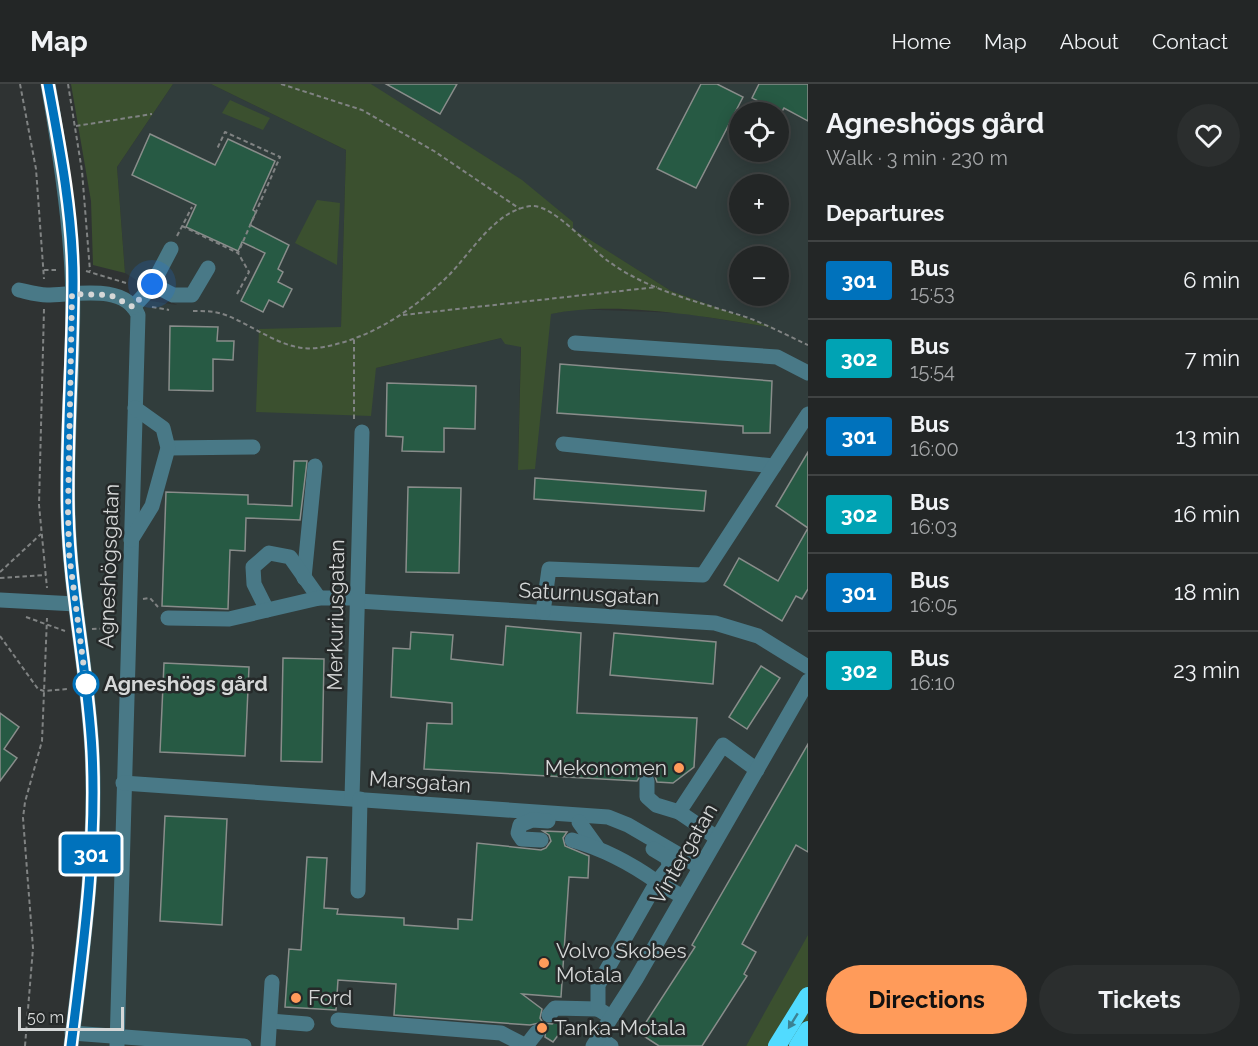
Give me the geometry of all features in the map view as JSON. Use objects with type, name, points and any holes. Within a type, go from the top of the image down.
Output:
[{"type":"highway","points":[[777,1046],[808,996]]},
{"type":"highway","points":[[798,1046],[808,1030]]},
{"type":"street","name":"Agneshögsgatan","points":[[48,84],[57,136],[72,270],[69,553],[92,753],[92,833],[72,1040]]},
{"type":"street","points":[[143,296],[171,249]]},
{"type":"street","points":[[19,290],[44,295],[192,295],[208,268]]},
{"type":"street","name":"Agneshögsgatan","points":[[116,1041],[138,321],[143,296]]},
{"type":"street","points":[[575,343],[777,357],[808,373]]},
{"type":"street","points":[[131,540],[152,506],[168,448],[163,428],[135,408]]},
{"type":"street","points":[[543,612],[549,569],[703,574],[808,414]]},
{"type":"street","name":"Merkuriusgatan","points":[[358,891],[356,799],[362,432]]},
{"type":"street","points":[[563,444],[774,466]]},
{"type":"street","points":[[168,448],[253,447]]},
{"type":"street","points":[[304,578],[315,466]]},
{"type":"street","points":[[267,610],[254,584],[253,567],[268,553],[290,557],[320,598]]},
{"type":"street","name":"Saturnusgatan","points":[[168,618],[229,619],[320,598],[715,623],[758,636],[808,667]]},
{"type":"street","points":[[0,600],[76,604]]},
{"type":"street","name":"Vintergatan","points":[[601,1043],[605,1013],[683,897],[808,681]]},
{"type":"street","points":[[679,812],[723,745],[757,770]]},
{"type":"street","points":[[646,782],[647,797],[656,805],[679,812],[717,838]]},
{"type":"street","name":"Marsgatan","points":[[123,783],[608,818],[628,825],[700,867]]},
{"type":"street","points":[[541,840],[522,839],[518,833],[520,825],[532,820],[596,823],[628,833],[668,858],[669,867],[657,882],[598,985],[605,1013],[555,1008],[549,1015]]},
{"type":"street","points":[[579,822],[597,847]]},
{"type":"street","points":[[572,840],[597,847],[627,860],[657,882],[683,897]]},
{"type":"street","points":[[268,1046],[272,982]]},
{"type":"street","points":[[338,1020],[501,1033],[526,1046],[537,1032]]},
{"type":"street","points":[[270,1021],[307,1024]]},
{"type":"street","points":[[72,1040],[244,1046]]},
{"type":"path","points":[[20,84],[36,169],[44,270],[39,504],[46,575],[48,629],[42,741],[25,802],[23,818],[33,948],[25,1046]]},
{"type":"path","points":[[68,84],[76,126],[90,271]]},
{"type":"path","points":[[281,84],[362,110],[434,151],[519,209]]},
{"type":"path","points":[[76,126],[152,114]]},
{"type":"path","points":[[217,149],[225,132],[280,157],[238,253]]},
{"type":"path","points":[[184,310],[227,315],[265,335],[302,348],[318,348],[354,338],[400,315],[448,276],[500,219],[519,209],[534,206],[546,209],[609,261],[658,287],[701,305],[741,316],[808,345]]},
{"type":"path","points":[[171,249],[192,207]]},
{"type":"path","points":[[182,226],[238,253],[249,272],[237,294]]},
{"type":"path","points":[[44,270],[90,271],[118,279],[143,296],[153,309],[174,310]]},
{"type":"path","points":[[400,315],[658,287]]},
{"type":"path","points":[[354,338],[353,418],[362,432]]},
{"type":"path","points":[[0,572],[41,534]]},
{"type":"path","points":[[0,578],[46,575]]},
{"type":"path","points":[[129,601],[150,598],[168,618]]},
{"type":"path","points":[[0,636],[33,684],[44,691],[68,689]]},
{"type":"shaded area","points":[[173,84],[211,84],[346,150],[341,328],[376,368],[521,333],[518,469],[550,314],[574,309],[682,313],[769,327],[671,291],[567,226],[371,84],[808,84],[808,944],[746,1046],[75,1046],[92,834],[72,523],[78,290],[177,305],[125,273],[117,167]]},
{"type":"green space","points":[[71,84],[173,84],[117,167],[125,273],[93,265],[91,201]]},
{"type":"green space","points":[[211,84],[371,84],[522,180],[573,222],[573,229],[671,291],[774,328],[692,315],[633,309],[577,310],[551,314],[535,469],[518,470],[521,347],[505,344],[501,338],[376,368],[371,416],[256,412],[259,329],[341,327],[346,150]]},
{"type":"green space","points":[[230,100],[270,118],[263,130],[222,113]]},
{"type":"green space","points":[[317,200],[340,203],[337,265],[295,243]]},
{"type":"green space","points":[[808,935],[808,1046],[746,1046]]},
{"type":"building","points":[[386,84],[457,84],[440,114]]},
{"type":"building","points":[[701,84],[717,84],[743,97],[740,102],[729,102],[729,124],[696,188],[657,169]]},
{"type":"building","points":[[759,84],[808,84],[808,121],[789,111],[789,102],[760,102],[752,98]]},
{"type":"building","points":[[150,134],[215,165],[228,139],[275,161],[253,210],[256,212],[250,225],[289,245],[278,269],[283,272],[278,282],[292,289],[283,307],[269,300],[263,312],[241,301],[265,253],[242,242],[238,251],[186,227],[196,205],[132,175]]},
{"type":"building","points":[[170,326],[218,327],[217,341],[234,341],[233,360],[213,359],[213,391],[169,390]]},
{"type":"building","points":[[560,364],[772,381],[770,433],[743,433],[743,426],[557,413]]},
{"type":"building","points":[[387,383],[476,386],[475,429],[444,428],[444,452],[402,451],[403,437],[386,436]]},
{"type":"building","points":[[808,452],[808,528],[776,506]]},
{"type":"building","points":[[294,461],[307,461],[300,520],[246,518],[245,551],[230,550],[228,609],[162,606],[166,492],[248,495],[248,504],[292,506]]},
{"type":"building","points":[[535,478],[706,491],[704,511],[534,499]]},
{"type":"building","points":[[408,487],[461,488],[459,573],[406,572]]},
{"type":"building","points":[[808,528],[808,589],[802,599],[796,596],[782,621],[724,585],[739,558],[778,581]]},
{"type":"building","points":[[506,626],[581,633],[577,713],[697,718],[694,767],[673,783],[657,782],[655,776],[648,771],[642,773],[637,781],[424,769],[427,723],[452,724],[452,703],[391,697],[393,648],[410,649],[411,632],[453,635],[451,659],[503,665]]},
{"type":"building","points":[[614,633],[716,642],[713,684],[610,675]]},
{"type":"building","points":[[283,658],[324,659],[322,762],[281,761]]},
{"type":"building","points":[[164,663],[249,667],[245,756],[160,752]]},
{"type":"building","points":[[761,666],[780,678],[747,729],[729,717]]},
{"type":"building","points":[[0,713],[19,727],[4,749],[17,758],[0,781]]},
{"type":"building","points":[[808,744],[808,852],[796,845],[742,944],[756,952],[744,974],[747,976],[702,1046],[659,1046],[639,1033],[695,947],[692,945]]},
{"type":"building","points":[[165,816],[227,819],[222,925],[160,921]]},
{"type":"building","points":[[543,831],[567,832],[563,838],[565,846],[589,856],[588,878],[569,877],[561,997],[522,994],[542,1009],[540,1018],[543,1023],[552,1024],[557,1021],[565,1026],[553,1042],[545,1037],[546,1028],[539,1023],[530,1025],[394,1015],[396,984],[338,980],[336,1010],[285,1007],[289,949],[301,950],[307,857],[327,858],[324,908],[338,909],[337,914],[404,918],[404,925],[458,929],[458,919],[472,920],[477,843],[541,850],[546,848],[551,841],[549,835]]},
{"type":"bus line","name":"301","points":[[48,84],[68,217],[72,270],[68,459],[69,553],[82,648],[92,753],[92,833],[89,886],[71,1046]]},
{"type":"place","name":"Agneshögs gård","points":[[86,684]]},
{"type":"place","name":"Mekonomen","points":[[679,768]]},
{"type":"place","name":"Volvo Skobes Motala","points":[[544,963]]},
{"type":"place","name":"Ford","points":[[296,998]]},
{"type":"place","name":"Tanka-Motala","points":[[542,1028]]},
{"type":"route","points":[[86,684],[69,553],[68,459],[72,294],[110,295],[125,300],[133,307],[152,284]]}]
